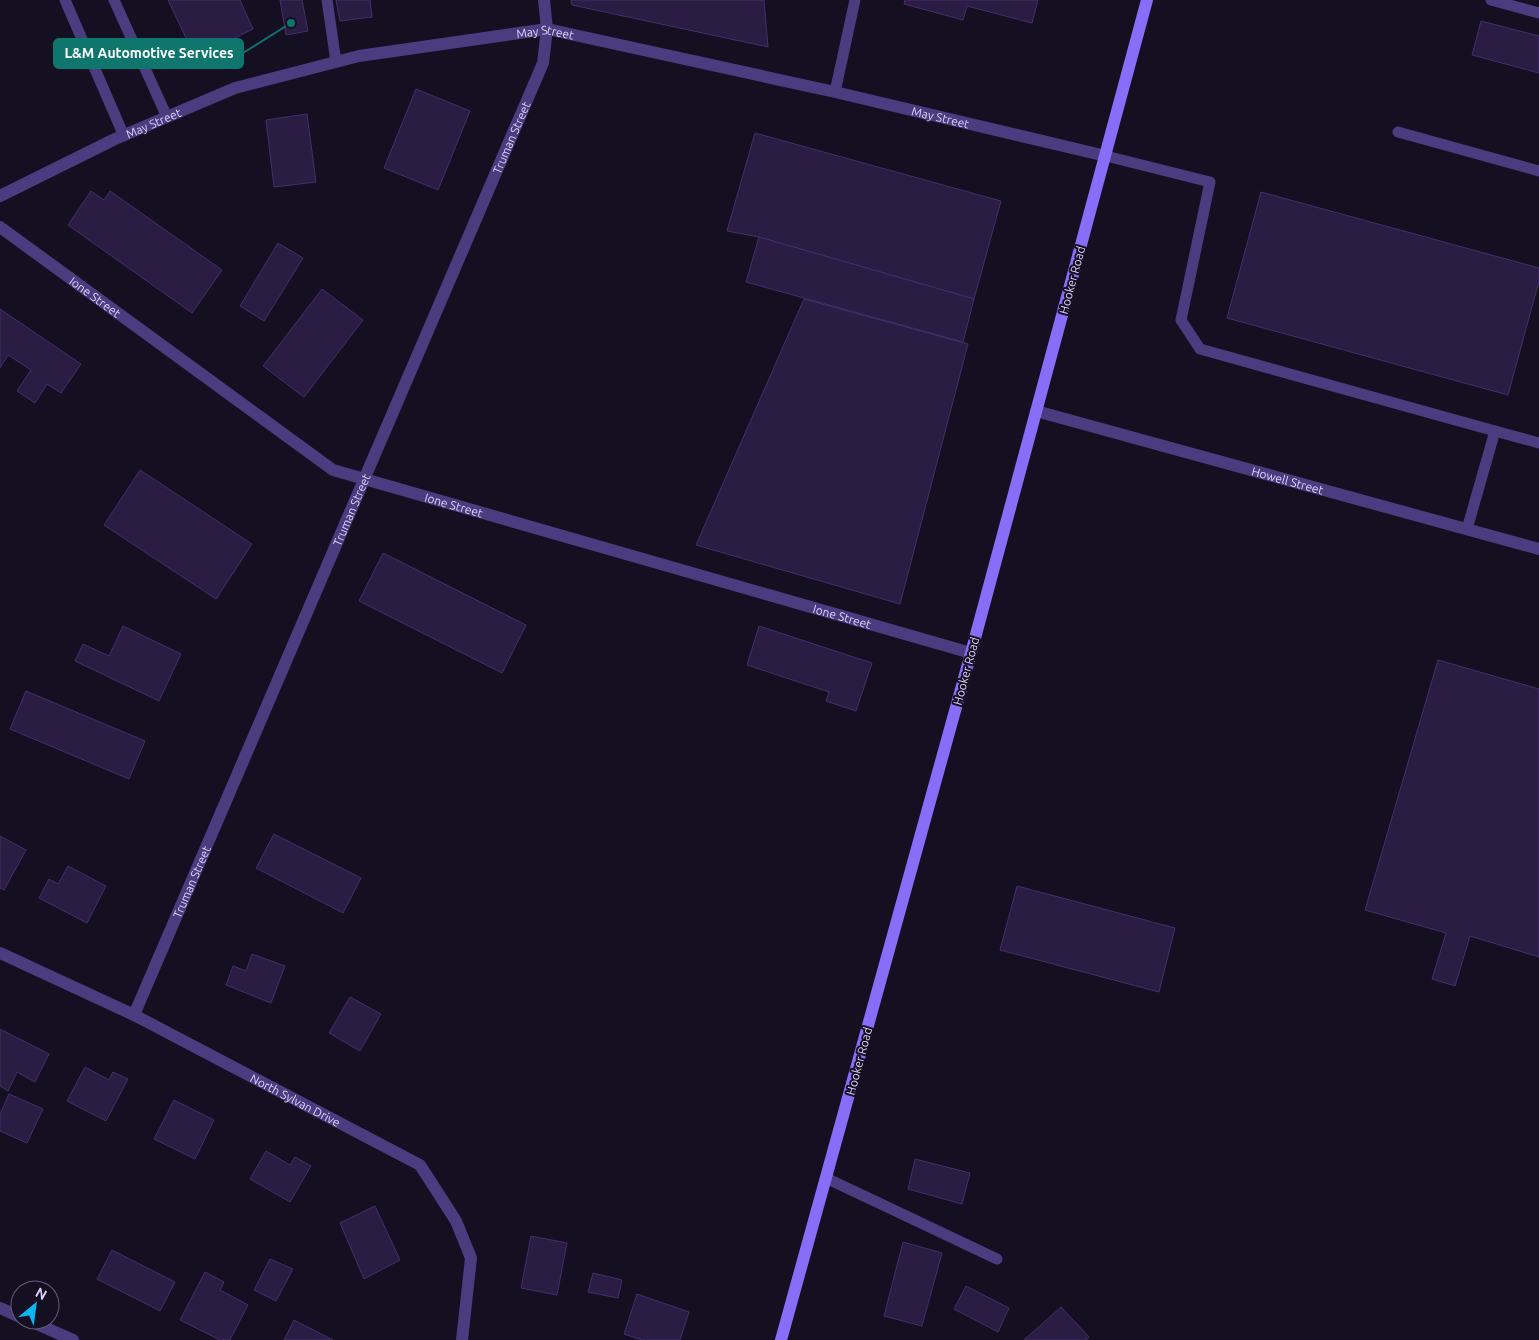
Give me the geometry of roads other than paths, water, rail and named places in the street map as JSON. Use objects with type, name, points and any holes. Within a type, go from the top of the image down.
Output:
[{"type":"main road","name":"Hooker Road","points":[[781,1340],[971,653],[1147,0]]},
{"type":"street","name":"Truman Street","points":[[134,1015],[543,63],[547,29],[544,0]]},
{"type":"street","name":"May Street","points":[[0,196],[124,136],[235,88],[359,56],[547,29],[835,92],[1106,156]]},
{"type":"street","name":"Ione Street","points":[[0,227],[333,470],[971,653]]},
{"type":"street","name":"Howell Street","points":[[1036,411],[1539,548]]},
{"type":"street","name":"North Sylvan Drive","points":[[0,952],[134,1015],[420,1165],[456,1221],[471,1258],[462,1340]]},
{"type":"street","points":[[50,1330],[73,1340]]},
{"type":"lane","points":[[65,0],[124,136]]},
{"type":"lane","points":[[114,0],[167,117]]},
{"type":"lane","points":[[327,0],[336,62]]},
{"type":"lane","points":[[835,92],[855,0]]},
{"type":"lane","points":[[1492,0],[1539,13]]},
{"type":"lane","points":[[1398,132],[1539,171]]},
{"type":"lane","points":[[1106,156],[1210,182],[1181,320],[1200,349],[1539,443]]},
{"type":"lane","points":[[1468,529],[1495,431]]},
{"type":"lane","points":[[826,1178],[997,1259]]},
{"type":"place","name":"L&M Automotive Services","points":[[291,23]]}]
